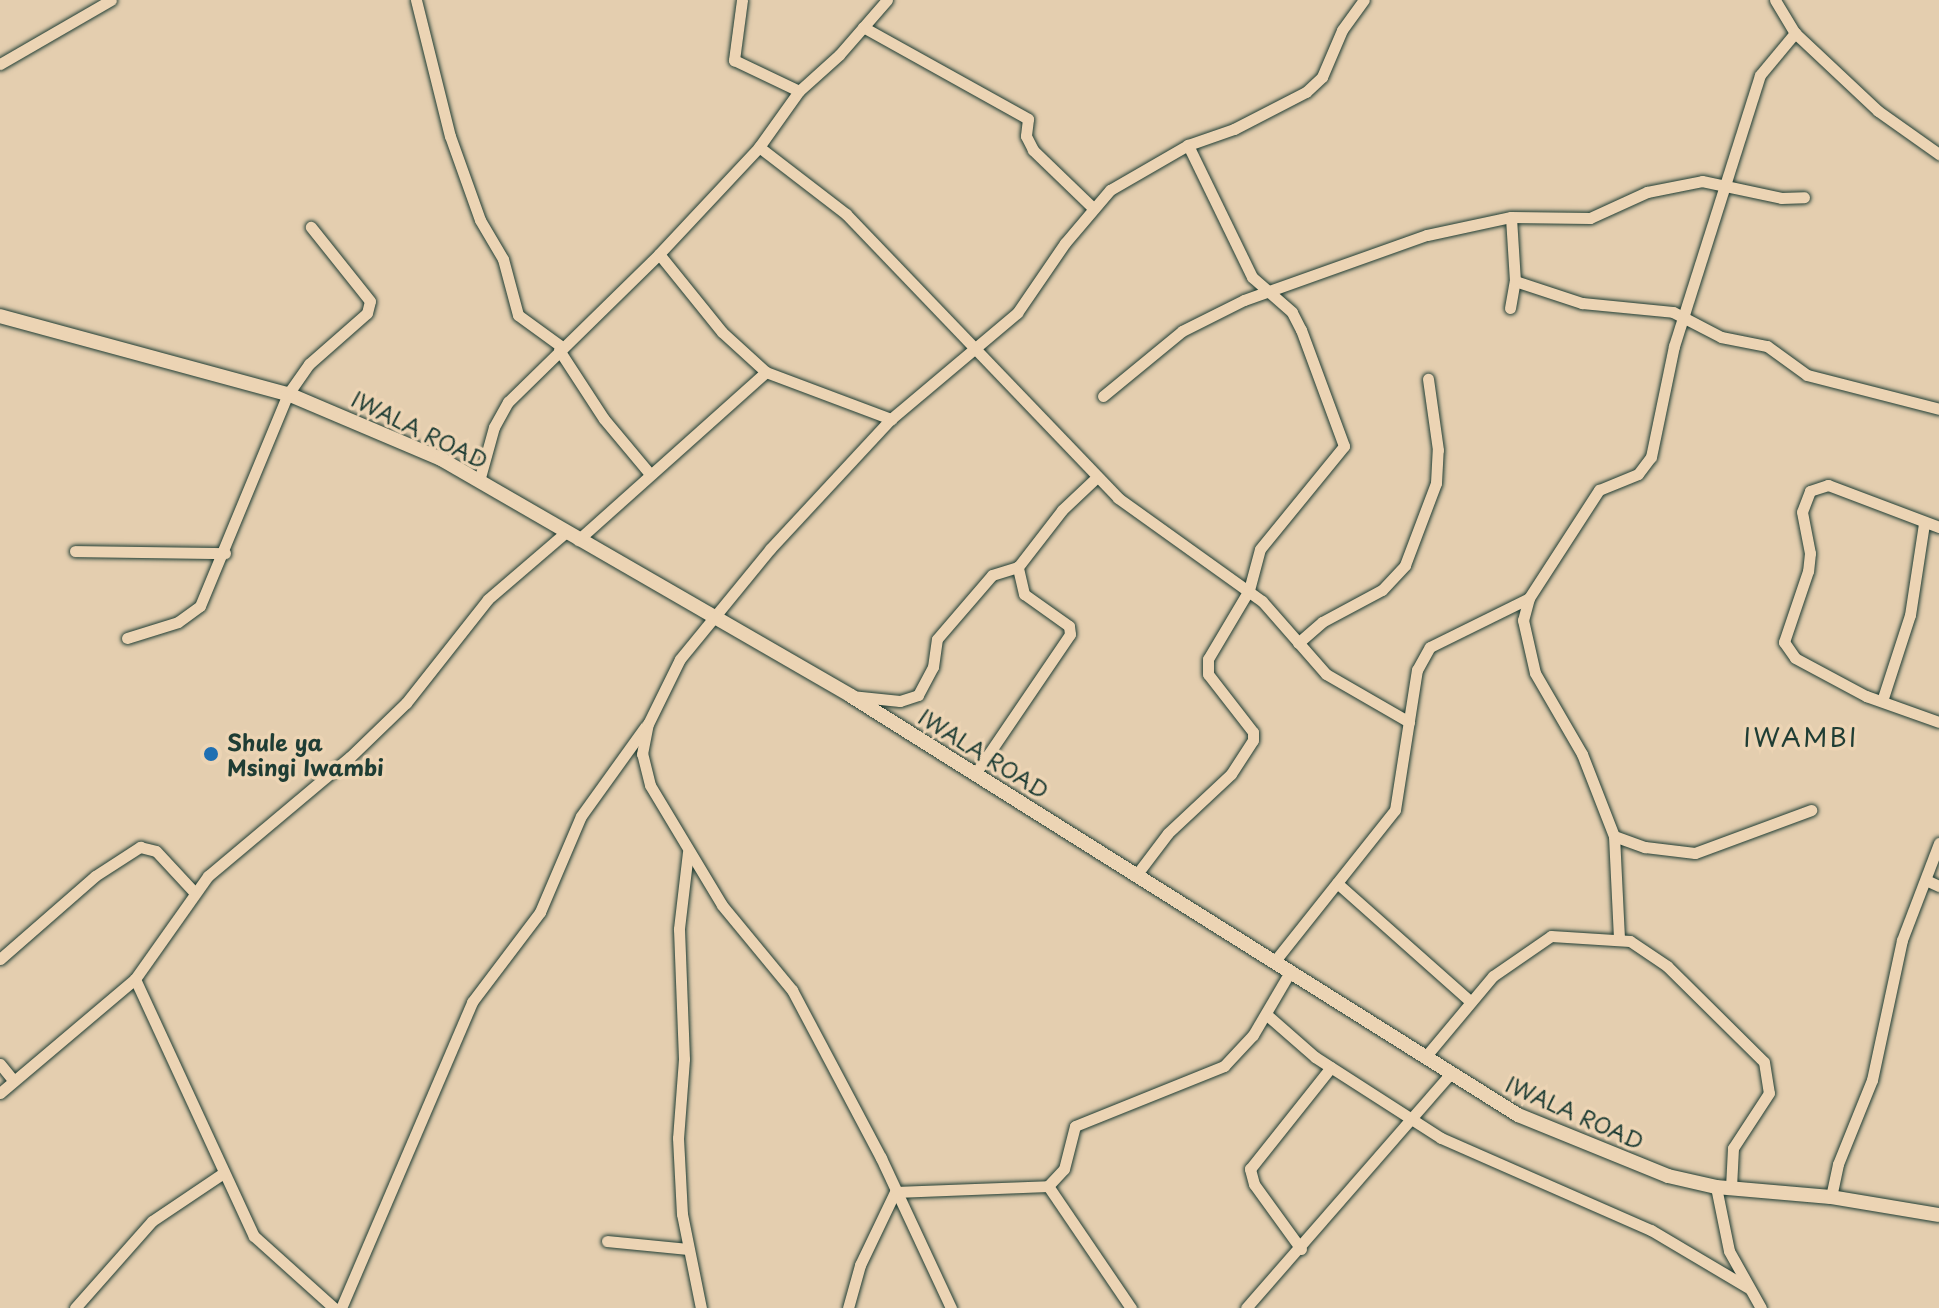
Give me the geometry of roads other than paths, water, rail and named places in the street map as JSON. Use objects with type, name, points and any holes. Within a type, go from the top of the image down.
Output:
[{"type":"street","points":[[0,64],[111,0]]},
{"type":"street","points":[[416,0],[450,136],[480,220],[503,259],[518,315],[560,348],[604,419],[650,474]]},
{"type":"street","points":[[742,0],[734,60],[799,91]]},
{"type":"street","points":[[479,481],[494,427],[508,402],[659,254],[759,147],[799,91],[887,0]]},
{"type":"street","points":[[951,1308],[792,990],[722,905],[688,852],[645,772],[642,754],[648,724],[662,689],[711,619],[891,419],[978,351],[1017,313],[1093,208],[1110,190],[1188,145],[1234,129],[1306,92],[1322,77],[1342,30],[1364,0]]},
{"type":"street","points":[[1775,0],[1795,33],[1878,111],[1934,151],[1939,137]]},
{"type":"street","points":[[863,27],[1023,115],[1030,123],[1026,136],[1033,150],[1093,208]]},
{"type":"street","points":[[1619,938],[1614,836],[1582,754],[1535,673],[1523,620],[1529,598],[1599,490],[1638,474],[1651,457],[1685,318],[1724,182],[1760,75],[1795,33]]},
{"type":"street","points":[[1137,874],[1168,833],[1231,774],[1253,740],[1253,732],[1206,668],[1249,590],[1260,549],[1344,446],[1292,312],[1264,291],[1252,277],[1188,145]]},
{"type":"street","points":[[759,147],[846,214],[1097,477],[1183,547],[1249,590],[1326,674],[1409,722]]},
{"type":"street","points":[[1103,396],[1182,331],[1264,291],[1427,235],[1511,217],[1590,218],[1647,192],[1724,182],[1754,193],[1804,197]]},
{"type":"street","points":[[1510,308],[1515,281],[1511,217]]},
{"type":"street","points":[[127,638],[191,615],[225,553],[288,394],[309,364],[370,307],[366,294],[311,227]]},
{"type":"street","points":[[659,254],[722,332],[766,372],[891,419]]},
{"type":"street","points":[[1515,281],[1560,298],[1673,312],[1721,337],[1767,346],[1807,375],[1939,409]]},
{"type":"street","name":"IWALA ROAD","points":[[0,316],[288,394],[385,432],[479,481],[711,619],[851,696],[1518,1115],[1596,1151],[1723,1187],[1831,1197],[1939,1215]]},
{"type":"street","points":[[0,1093],[135,979],[194,892],[406,703],[488,599],[650,474],[766,372]]},
{"type":"street","points":[[1298,643],[1322,622],[1382,590],[1405,565],[1437,474],[1428,379]]},
{"type":"street","points":[[851,696],[900,701],[918,695],[933,667],[937,639],[992,575],[1018,567],[1062,510],[1097,477]]},
{"type":"street","points":[[1939,527],[1924,524],[1828,485],[1810,491],[1803,502],[1810,553],[1785,649],[1882,701],[1939,722]]},
{"type":"street","points":[[1882,701],[1910,615],[1924,524]]},
{"type":"street","points":[[75,551],[225,553]]},
{"type":"street","points":[[975,774],[1070,634],[1069,626],[1024,594],[1018,567]]},
{"type":"street","points":[[1274,962],[1395,810],[1417,670],[1430,647],[1529,598]]},
{"type":"street","points":[[341,1308],[472,1002],[534,921],[581,816],[648,724]]},
{"type":"street","points":[[1614,836],[1645,847],[1695,853],[1811,810]]},
{"type":"street","points":[[1831,1197],[1838,1164],[1872,1080],[1902,940],[1939,843]]},
{"type":"street","points":[[0,959],[95,876],[140,847],[156,851],[194,892]]},
{"type":"street","points":[[688,852],[679,929],[684,1059],[678,1138],[688,1249],[701,1308]]},
{"type":"street","points":[[1926,880],[1939,886]]},
{"type":"street","points":[[1337,883],[1469,1000]]},
{"type":"street","points":[[1426,1056],[1469,1000],[1513,959],[1551,936],[1619,938],[1667,966],[1764,1062],[1769,1093],[1733,1148],[1723,1187],[1729,1251],[1761,1308]]},
{"type":"street","points":[[895,1192],[1048,1186],[1064,1169],[1075,1126],[1224,1066],[1242,1051],[1267,1015],[1290,972]]},
{"type":"street","points":[[135,979],[205,1123],[222,1174],[261,1247],[334,1308]]},
{"type":"street","points":[[1267,1015],[1331,1067],[1441,1138],[1651,1230],[1747,1287]]},
{"type":"street","points":[[0,1064],[13,1080]]},
{"type":"street","points":[[1301,1249],[1254,1184],[1250,1169],[1331,1067]]},
{"type":"street","points":[[1246,1308],[1301,1249],[1450,1074]]},
{"type":"street","points":[[75,1308],[152,1221],[222,1174]]},
{"type":"street","points":[[1048,1186],[1131,1308]]},
{"type":"street","points":[[848,1308],[860,1265],[895,1192]]},
{"type":"street","points":[[607,1241],[688,1249]]},
{"type":"place","name":"Shule ya Msingi Iwambi","points":[[211,754]]},
{"type":"district","name":"IWAMBI","points":[[1801,737]]}]
